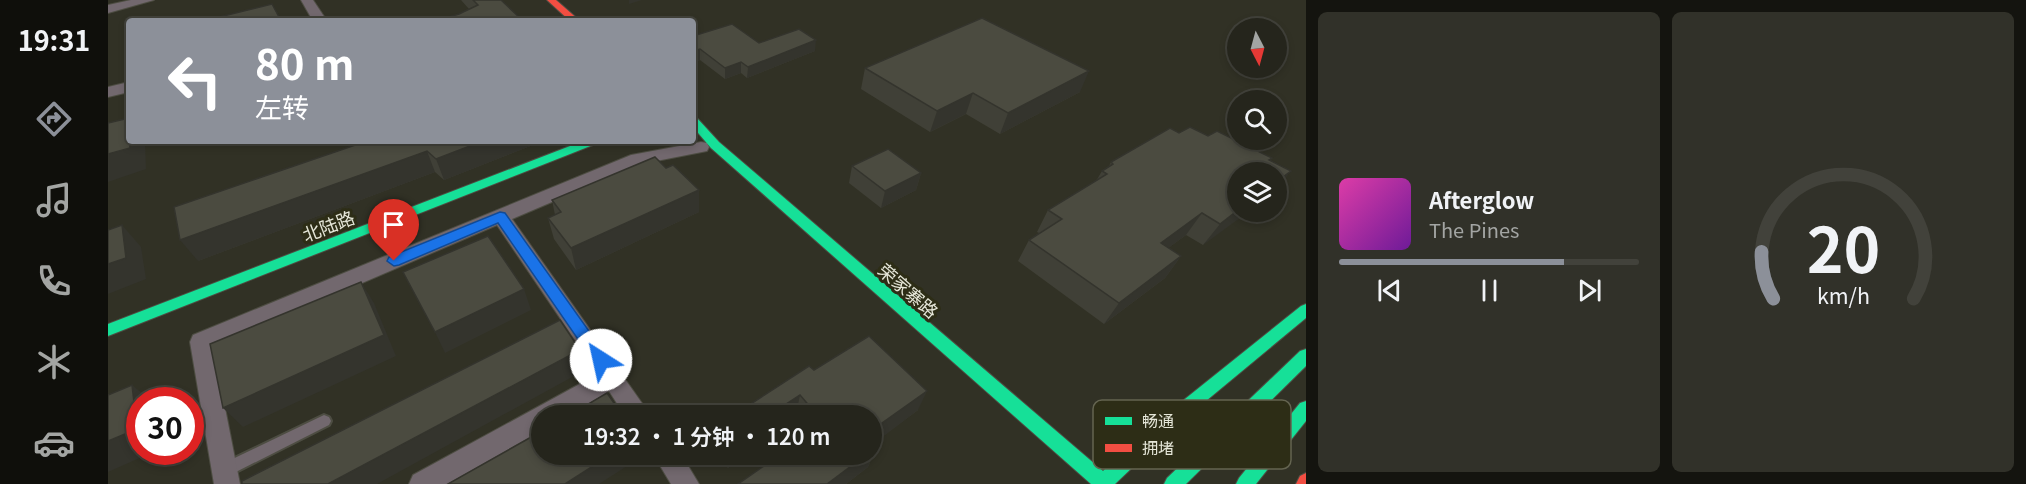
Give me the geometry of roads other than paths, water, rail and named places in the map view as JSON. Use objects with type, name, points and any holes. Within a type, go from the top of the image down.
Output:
[{"type":"street","points":[[108,9],[148,0]]},
{"type":"street","points":[[307,0],[318,18]]},
{"type":"street","points":[[546,4],[554,18]]},
{"type":"street","points":[[546,4],[570,18]]},
{"type":"street","points":[[108,92],[126,88]]},
{"type":"street","name":"荣家寨路","points":[[696,123],[715,145],[1104,484]]},
{"type":"street","name":"北陆路","points":[[108,330],[586,144]]},
{"type":"street","points":[[226,477],[201,342],[637,159],[697,144]]},
{"type":"street","name":"荣家寨路","points":[[697,144],[871,300]]},
{"type":"street","points":[[500,216],[631,405]]},
{"type":"street","points":[[1196,400],[1306,310]]},
{"type":"street","points":[[1260,400],[1306,356]]},
{"type":"street","points":[[563,405],[613,378]]},
{"type":"street","points":[[1291,427],[1306,408]]},
{"type":"street","points":[[422,484],[531,423]]},
{"type":"street","points":[[673,465],[686,484]]},
{"type":"street","points":[[1104,484],[1120,469]]},
{"type":"street","points":[[1173,484],[1189,469]]},
{"type":"street","points":[[1245,484],[1257,469]]},
{"type":"lane","points":[[226,477],[324,421]]}]
